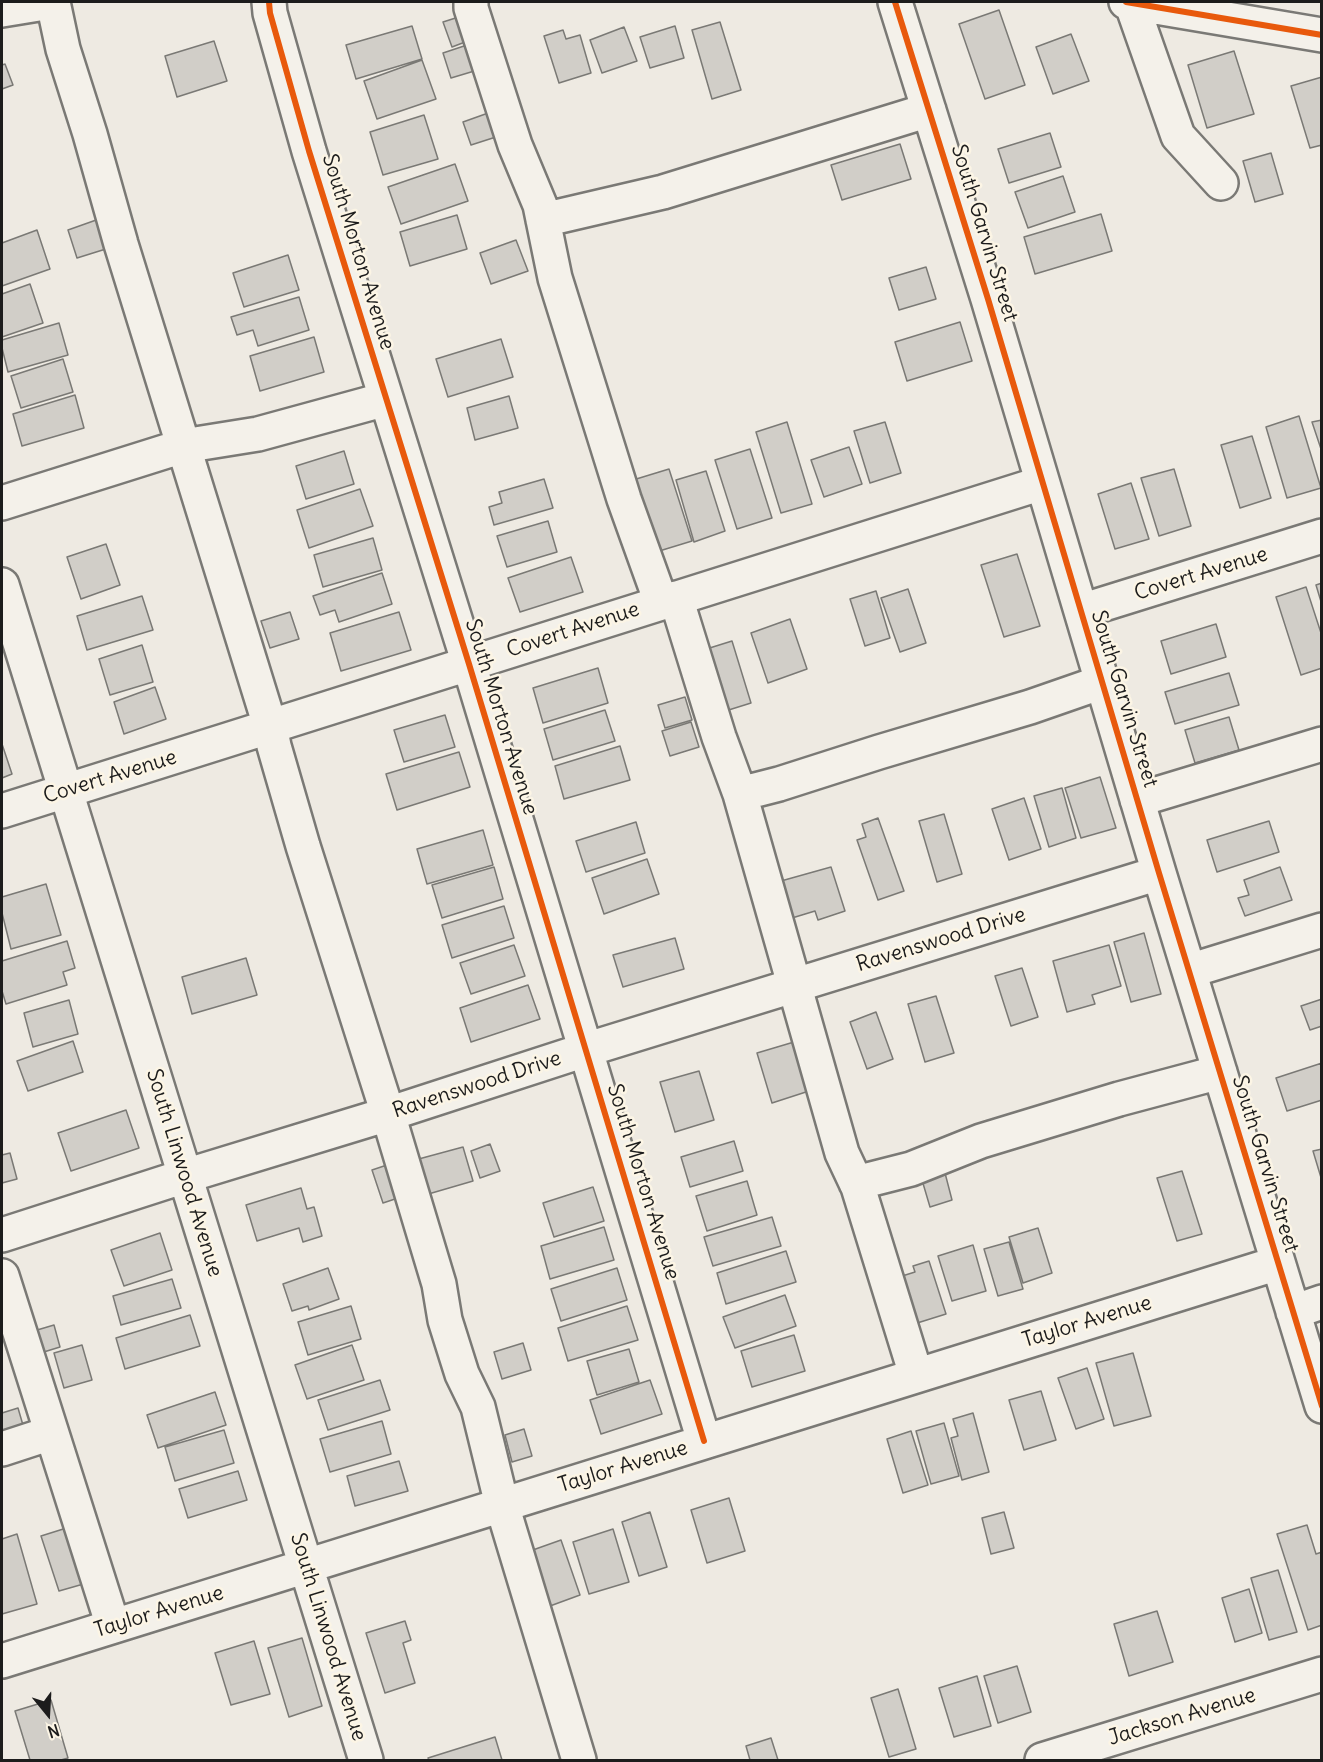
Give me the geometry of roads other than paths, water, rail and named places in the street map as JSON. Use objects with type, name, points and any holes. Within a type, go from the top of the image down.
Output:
[{"type":"street","points":[[2,10],[52,2],[63,49],[270,726],[273,746],[303,846],[439,1284],[449,1331],[462,1374],[478,1407],[502,1505],[579,1761]]},
{"type":"street","name":"South Morton Avenue","points":[[269,2],[270,13],[309,151],[469,664],[704,1442]]},
{"type":"street","points":[[471,2],[515,145],[540,205],[555,278],[624,499],[669,600],[740,794],[842,1153],[856,1183],[916,1375]]},
{"type":"street","name":"South Garvin Street","points":[[895,2],[988,299],[1278,1263],[1307,1307],[1322,1406]]},
{"type":"street","points":[[1221,183],[1178,136],[1129,2],[1322,35]]},
{"type":"street","points":[[543,220],[663,192],[929,110]]},
{"type":"street","points":[[2,503],[183,446],[258,434],[386,399]]},
{"type":"street","name":"Covert Avenue","points":[[2,811],[1042,483]]},
{"type":"street","name":"Covert Avenue","points":[[1081,611],[1322,536]]},
{"type":"street","name":"South Linwood Avenue","points":[[2,585],[366,1761]]},
{"type":"street","points":[[740,794],[1030,707],[1102,682]]},
{"type":"street","points":[[1137,800],[1322,744]]},
{"type":"street","name":"Ravenswood Drive","points":[[2,1235],[585,1050],[1159,873]]},
{"type":"street","points":[[1190,970],[1322,930]]},
{"type":"street","points":[[856,1183],[911,1169],[981,1141],[1119,1099],[1220,1072]]},
{"type":"street","name":"Taylor Avenue","points":[[2,1661],[1278,1263]]},
{"type":"street","points":[[2,1276],[113,1626]]},
{"type":"street","points":[[2,1449],[51,1433]]},
{"type":"street","name":"Jackson Avenue","points":[[1042,1761],[1322,1674]]}]
